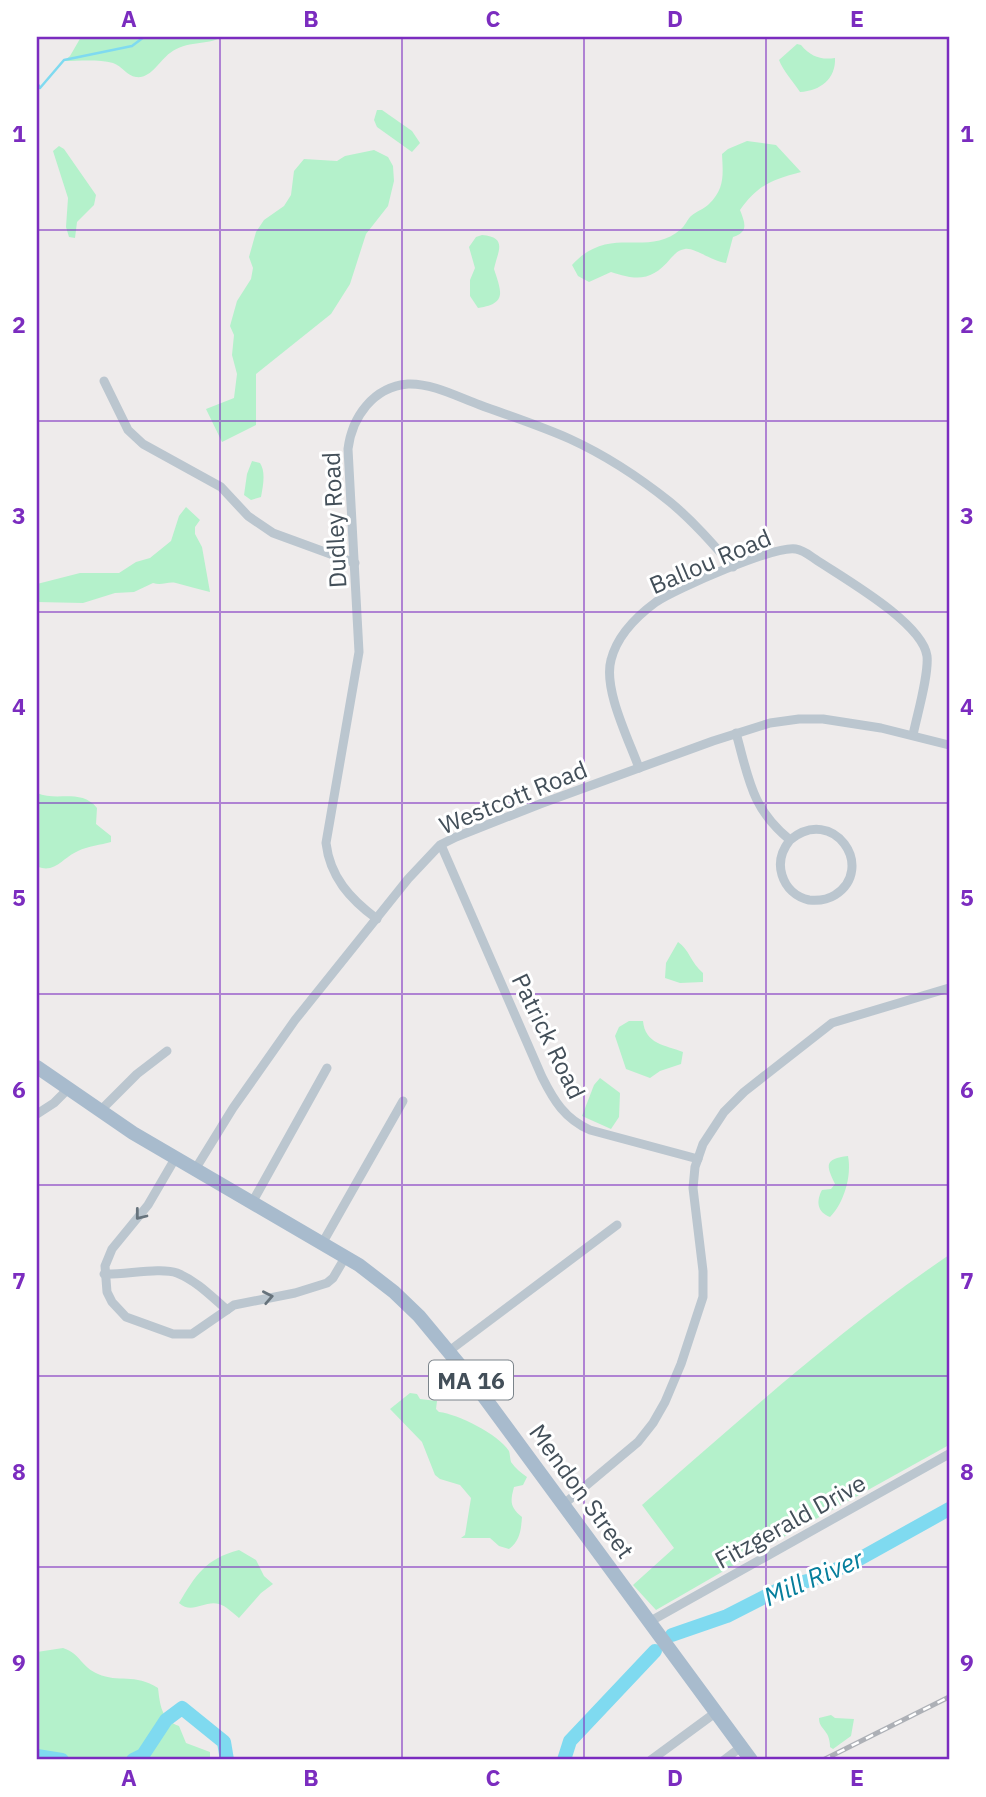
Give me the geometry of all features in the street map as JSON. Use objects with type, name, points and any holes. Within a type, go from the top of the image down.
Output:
[{"type":"main road","name":"MA 16","points":[[37,1068],[103,1113]]},
{"type":"main road","name":"Mendon Street","points":[[103,1113],[346,1256],[394,1292],[419,1316],[449,1351],[564,1504],[751,1760]]},
{"type":"street","points":[[104,381],[128,429],[143,444],[221,487],[248,516],[273,533],[355,564]]},
{"type":"street","name":"Dudley Road","points":[[377,919],[358,904],[340,884],[329,862],[326,843],[359,652],[348,449],[352,427],[359,413],[376,396],[398,386],[415,384],[440,390],[585,446],[670,503],[708,537],[733,567]]},
{"type":"street","name":"Ballou Road","points":[[639,768],[613,695],[609,671],[615,648],[635,620],[658,601],[763,555],[795,549],[815,559],[904,621],[919,637],[926,656],[925,676],[913,735]]},
{"type":"street","name":"Westcott Road","points":[[196,1168],[269,1054],[428,856],[441,845],[480,827],[639,768],[770,723],[823,719],[881,728],[949,745]]},
{"type":"street","points":[[736,733],[758,804],[766,818],[790,840]]},
{"type":"street","points":[[812,829],[828,831],[842,840],[850,854],[851,870],[840,891],[819,900],[805,899],[792,892],[784,880],[780,866],[782,852],[790,840],[812,829]]},
{"type":"street","name":"Patrick Road","points":[[441,845],[542,1077],[562,1111],[590,1130],[698,1159]]},
{"type":"street","points":[[564,1504],[638,1442],[665,1402],[681,1364],[703,1297],[703,1271],[693,1188],[698,1159],[716,1122],[732,1103],[819,1031],[843,1019],[931,996],[949,988]]},
{"type":"street","points":[[103,1113],[137,1074],[167,1051]]},
{"type":"street","points":[[253,1201],[327,1068]]},
{"type":"street","points":[[37,1114],[54,1103],[68,1089]]},
{"type":"street","points":[[323,1242],[403,1101]]},
{"type":"street","points":[[176,1157],[148,1205],[112,1249],[104,1274],[112,1302],[126,1317],[173,1334],[192,1334],[244,1302],[320,1286],[333,1278],[346,1256]]},
{"type":"street","points":[[449,1351],[617,1225]]},
{"type":"street","points":[[104,1274],[177,1273],[199,1285],[227,1310]]},
{"type":"street","name":"Fitzgerald Drive","points":[[649,1622],[949,1454]]},
{"type":"street","points":[[651,1760],[715,1713]]},
{"type":"street","points":[[724,1760],[741,1747]]},
{"type":"green space","points":[[81,37],[222,37],[176,49],[151,72],[136,77],[113,63],[64,61]]},
{"type":"green space","points":[[797,44],[817,57],[835,58],[830,78],[814,89],[800,92],[779,60]]},
{"type":"green space","points":[[377,110],[382,110],[412,131],[420,143],[412,152],[377,127],[374,120]]},
{"type":"green space","points":[[747,141],[776,145],[801,172],[766,185],[740,210],[744,230],[733,237],[726,263],[685,249],[677,252],[657,271],[644,277],[629,277],[611,272],[589,282],[578,276],[572,265],[600,246],[655,241],[681,229],[691,216],[707,206],[718,192],[723,175],[722,154]]},
{"type":"green space","points":[[59,146],[64,149],[96,195],[94,205],[77,222],[75,238],[69,237],[66,227],[68,198],[53,151]]},
{"type":"green space","points":[[374,150],[388,157],[393,166],[394,181],[388,206],[366,234],[350,284],[331,314],[256,374],[256,425],[222,442],[206,409],[234,398],[237,374],[232,355],[234,335],[230,326],[237,301],[251,279],[253,268],[249,257],[256,232],[264,220],[284,206],[291,195],[294,171],[304,159],[337,161],[345,156]]},
{"type":"green space","points":[[490,236],[498,242],[499,252],[494,269],[500,295],[494,303],[478,308],[470,296],[470,280],[475,268],[469,247],[476,237]]},
{"type":"green space","points":[[252,461],[260,463],[264,479],[261,497],[251,500],[244,495]]},
{"type":"green space","points":[[186,507],[200,520],[195,527],[195,534],[202,547],[210,592],[176,583],[153,583],[134,592],[115,593],[83,603],[37,602],[37,584],[80,573],[119,573],[136,562],[150,558],[171,541],[179,516]]},
{"type":"green space","points":[[37,793],[84,798],[91,802],[97,808],[96,824],[111,836],[111,842],[82,849],[50,868],[38,867]]},
{"type":"green space","points":[[678,942],[703,973],[703,982],[680,983],[665,978],[666,963]]},
{"type":"green space","points":[[629,1021],[643,1021],[652,1039],[683,1052],[681,1064],[660,1071],[650,1078],[626,1069],[615,1036],[619,1027]]},
{"type":"green space","points":[[600,1078],[620,1093],[619,1117],[611,1129],[582,1116],[594,1085]]},
{"type":"green space","points":[[848,1156],[846,1189],[830,1217],[819,1206],[822,1190],[831,1189],[835,1184],[829,1164],[835,1159]]},
{"type":"green space","points":[[949,1255],[949,1445],[656,1610],[633,1585],[674,1548],[642,1505],[830,1344]]},
{"type":"green space","points":[[410,1393],[417,1394],[420,1399],[437,1401],[436,1409],[439,1412],[467,1421],[496,1438],[509,1451],[513,1464],[527,1477],[523,1485],[514,1487],[513,1507],[522,1517],[518,1539],[509,1549],[499,1546],[490,1538],[461,1538],[465,1535],[471,1498],[460,1485],[435,1475],[422,1442],[390,1409]]},
{"type":"green space","points":[[239,1550],[256,1560],[264,1576],[273,1584],[261,1593],[239,1618],[219,1604],[189,1608],[179,1603],[203,1569],[218,1558]]},
{"type":"green space","points":[[63,1648],[74,1654],[88,1668],[105,1677],[134,1679],[158,1688],[165,1716],[179,1726],[186,1743],[210,1752],[210,1760],[37,1760],[37,1652]]},
{"type":"green space","points":[[831,1715],[835,1718],[854,1719],[851,1736],[833,1749],[819,1718]]},
{"type":"waterway","points":[[37,83],[40,88],[64,60],[132,46],[144,37]]},
{"type":"waterway","name":"Mill River","points":[[672,1635],[727,1616],[784,1587],[811,1580],[854,1562],[949,1509]]},
{"type":"waterway","name":"Mill River","points":[[564,1760],[570,1741],[655,1651]]},
{"type":"waterway","name":"Mill River","points":[[133,1760],[143,1755],[166,1720],[182,1708],[224,1742],[227,1760]]},
{"type":"waterway","name":"Mill River","points":[[37,1756],[62,1760]]},
{"type":"railway","points":[[823,1760],[949,1697]]}]
